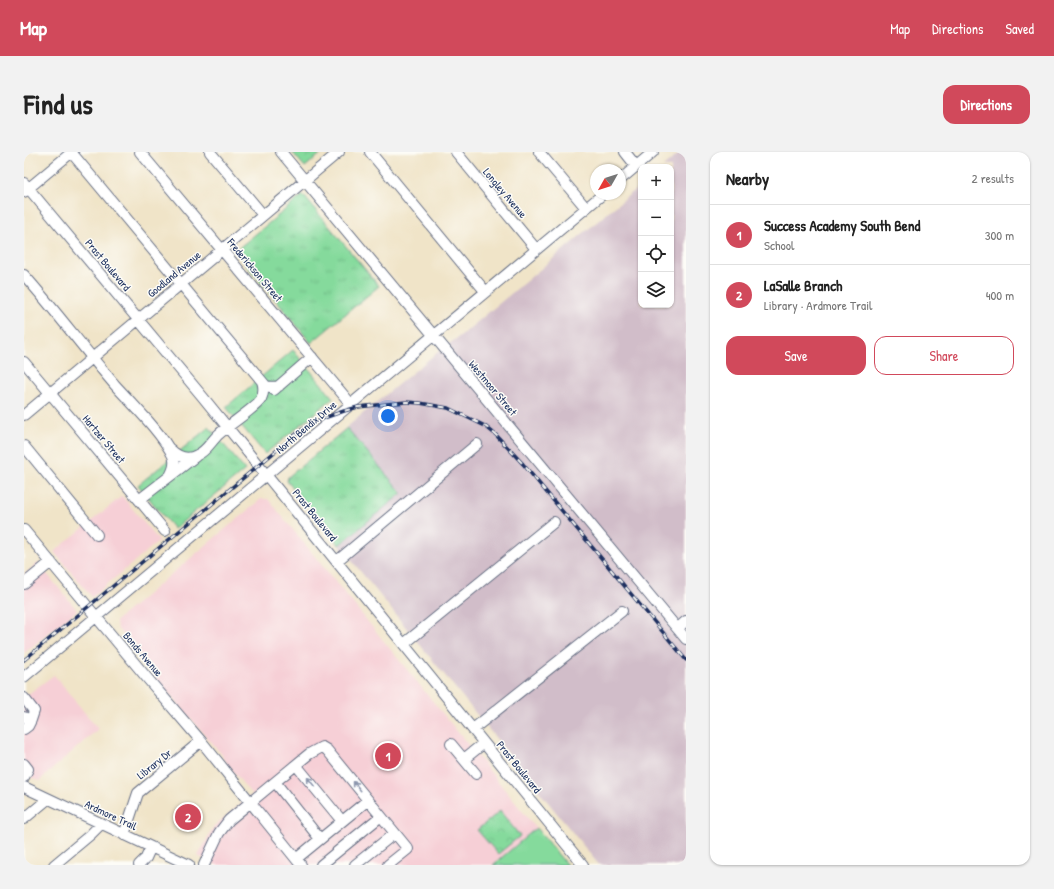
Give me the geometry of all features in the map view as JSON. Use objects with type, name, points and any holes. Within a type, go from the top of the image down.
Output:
[{"type":"street","points":[[25,188],[72,152],[266,386],[279,386]]},
{"type":"street","name":"Frederickson Street","points":[[140,152],[351,404]]},
{"type":"street","points":[[210,152],[262,215]]},
{"type":"street","name":"Westmoor Street","points":[[281,152],[686,639]]},
{"type":"street","name":"Goodland Avenue","points":[[24,415],[339,152]]},
{"type":"street","points":[[370,152],[485,291]]},
{"type":"street","name":"Longley Avenue","points":[[456,152],[536,249]]},
{"type":"street","points":[[539,152],[586,208]]},
{"type":"street","points":[[625,152],[636,166]]},
{"type":"street","points":[[626,175],[653,152]]},
{"type":"street","name":"Prast Boulevard","points":[[25,188],[138,320],[267,475],[582,865]]},
{"type":"street","name":"North Bendix Drive","points":[[24,677],[267,475],[433,334],[596,200]]},
{"type":"street","points":[[24,275],[168,447],[180,456],[196,456]]},
{"type":"street","points":[[140,500],[204,450],[227,427],[279,386],[312,357]]},
{"type":"street","name":"Hartzer Street","points":[[24,362],[165,531]]},
{"type":"street","points":[[261,400],[264,386],[262,381]]},
{"type":"street","points":[[337,561],[477,444]]},
{"type":"street","points":[[24,446],[97,535]]},
{"type":"street","points":[[168,447],[173,457],[174,464],[174,469],[170,476]]},
{"type":"street","points":[[404,644],[554,522]]},
{"type":"street","name":"Bonds Avenue","points":[[24,530],[201,741],[298,862]]},
{"type":"street","points":[[24,584],[50,562]]},
{"type":"street","points":[[473,729],[622,610]]},
{"type":"street","points":[[678,628],[686,621]]},
{"type":"street","points":[[24,698],[34,711],[27,719],[28,726],[24,729]]},
{"type":"street","name":"Library Dr","points":[[124,835],[138,793],[201,741]]},
{"type":"street","points":[[464,759],[484,743]]},
{"type":"street","points":[[451,744],[476,774]]},
{"type":"street","points":[[204,865],[223,827],[229,820],[296,765],[317,749],[322,747],[327,750],[408,849],[388,865]]},
{"type":"street","points":[[24,764],[28,769],[24,777]]},
{"type":"street","points":[[296,765],[342,821]]},
{"type":"street","points":[[275,782],[320,839]]},
{"type":"street","name":"Ardmore Trail","points":[[24,787],[189,865]]},
{"type":"street","points":[[24,819],[48,799]]},
{"type":"street","points":[[298,862],[320,839],[368,800]]},
{"type":"street","points":[[321,865],[381,816]]},
{"type":"street","points":[[54,865],[101,824]]},
{"type":"street","points":[[355,865],[395,833]]},
{"type":"street","points":[[139,865],[146,858],[151,847]]},
{"type":"shaded area","points":[[681,152],[686,152],[686,865],[599,865],[287,481],[288,477],[366,411],[434,355],[464,333],[623,200],[626,200],[626,198],[638,188],[638,308],[674,308],[674,164],[667,164]]},
{"type":"shaded area","points":[[122,496],[159,541],[92,597],[54,552]]},
{"type":"shaded area","points":[[261,499],[268,499],[536,828],[493,865],[216,865],[198,856],[214,826],[252,795],[222,757],[223,756],[156,678],[138,652],[117,628],[116,622]]},
{"type":"shaded area","points":[[38,563],[77,610],[24,653],[24,575]]},
{"type":"shaded area","points":[[54,675],[98,729],[39,781],[24,774],[24,697]]},
{"type":"green space","points":[[292,152],[323,152],[305,167]]},
{"type":"green space","points":[[303,195],[379,286],[311,343],[235,251]]},
{"type":"green space","points":[[293,350],[333,398],[265,454],[226,407]]},
{"type":"green space","points":[[209,427],[245,470],[174,529],[138,485]]},
{"type":"green space","points":[[347,428],[402,493],[339,545],[287,481],[288,477]]},
{"type":"green space","points":[[500,811],[520,836],[498,854],[477,830]]},
{"type":"green space","points":[[536,828],[567,865],[493,865]]},
{"type":"railway","points":[[24,660],[307,426],[321,419],[358,407],[406,402],[448,408],[485,426],[496,435],[523,464],[686,660]]},
{"type":"place","name":"Success Academy South Bend","points":[[388,756]]},
{"type":"place","name":"LaSalle Branch","points":[[188,817]]}]
